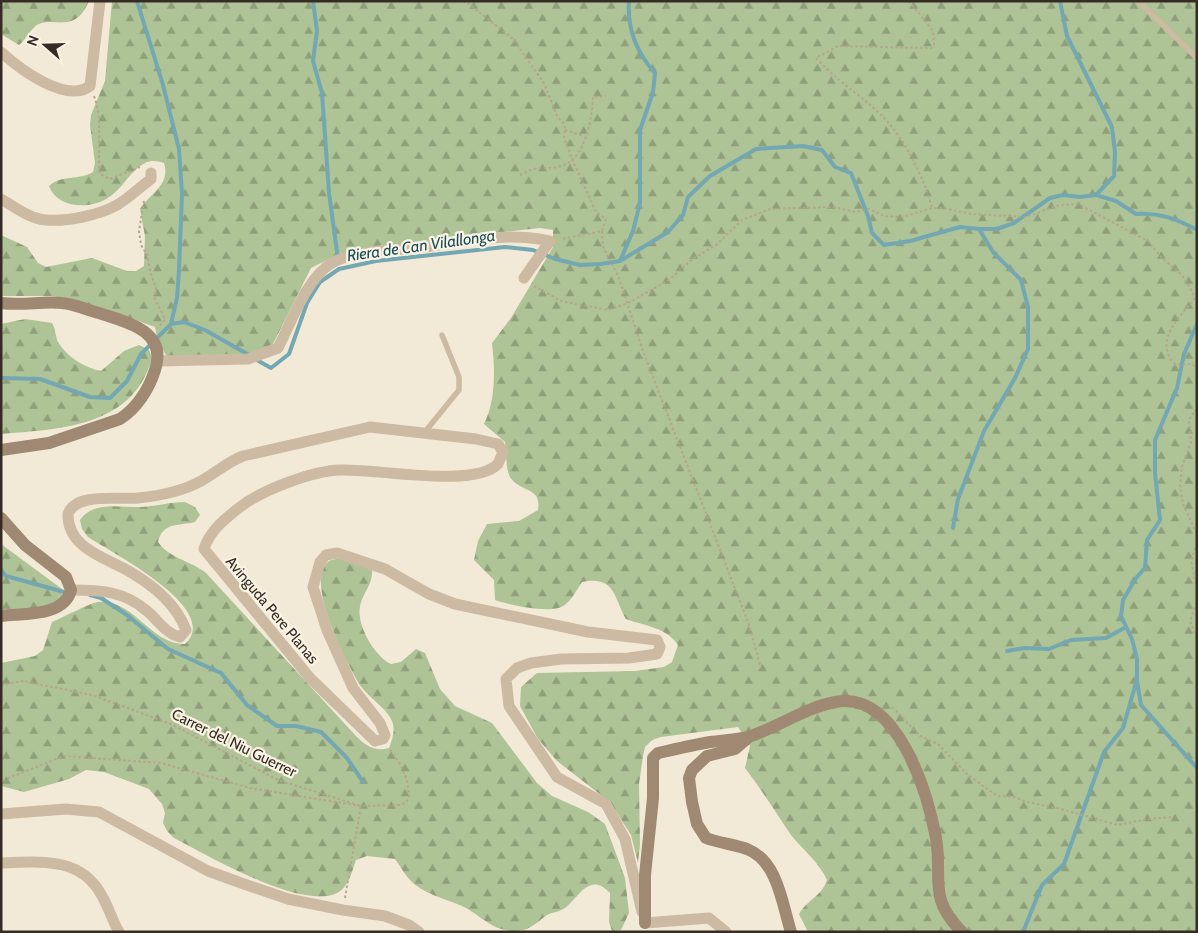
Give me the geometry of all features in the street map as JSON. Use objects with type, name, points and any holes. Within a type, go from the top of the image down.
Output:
[{"type":"street","points":[[1,52],[18,67],[48,84],[70,92],[82,92],[90,86],[100,1]]},
{"type":"street","points":[[1,199],[33,217],[46,220],[73,218],[117,205],[149,178]]},
{"type":"street","points":[[157,361],[248,359],[278,348],[314,279],[332,263],[363,253],[478,238],[526,236],[550,241],[524,278]]},
{"type":"street","points":[[1,303],[25,305],[61,302],[139,327],[150,336],[157,361],[140,400],[120,419],[49,443],[1,450]]},
{"type":"street","name":"Avinguda Pere Planas","points":[[71,590],[104,590],[122,594],[148,612],[169,633],[180,637],[186,630],[179,614],[168,600],[132,573],[91,551],[71,533],[68,514],[75,505],[82,501],[138,498],[171,492],[201,481],[225,464],[243,456],[370,427],[492,441],[501,447],[503,452],[501,458],[494,467],[480,472],[450,476],[337,470],[316,474],[265,491],[252,498],[218,525],[208,538],[204,549],[310,678],[360,730],[375,741],[383,740],[385,735],[380,723],[353,688],[341,664],[313,587],[320,562],[326,555],[337,553],[385,570],[429,594],[455,604],[588,632],[657,640],[660,647],[657,654],[629,658],[561,659],[531,663],[518,668],[506,679],[509,706],[556,777],[606,804],[625,839],[643,928]]},
{"type":"street","points":[[1,518],[25,545],[63,573],[69,581],[71,590],[64,603],[53,609],[1,616]]},
{"type":"street","points":[[726,932],[709,918],[643,928],[653,798],[653,758],[658,753],[750,736],[816,706],[850,700],[863,703],[876,710],[900,738],[923,792],[936,838],[940,903],[946,914],[962,932]]},
{"type":"street","points":[[750,736],[735,749],[707,756],[694,766],[689,778],[692,802],[697,824],[706,838],[747,849],[767,864],[780,893],[791,932]]},
{"type":"street","points":[[1,814],[66,809],[99,812],[208,871],[288,899],[398,919],[419,932]]},
{"type":"street","points":[[1,863],[61,864],[76,868],[96,885],[119,932]]},
{"type":"lane","points":[[1138,1],[1197,58]]},
{"type":"lane","points":[[424,433],[459,390],[460,377],[442,335]]},
{"type":"path","points":[[463,1],[513,39],[544,84],[558,116],[565,125],[564,138],[573,161],[596,212],[606,218],[602,231],[603,247],[619,278],[643,351],[748,622],[761,668]]},
{"type":"path","points":[[909,1],[933,31],[934,45],[931,48],[908,46],[870,48],[838,46],[816,58],[831,74],[884,117],[914,162],[929,194],[932,208]]},
{"type":"path","points":[[90,86],[98,106],[97,154],[100,174],[110,179],[140,166],[148,167],[149,178],[139,231],[141,245],[147,255],[151,276],[156,287],[156,299],[165,319],[150,336]]},
{"type":"path","points":[[520,175],[535,168],[562,166],[573,161],[580,153],[593,97],[606,96]]},
{"type":"path","points":[[564,130],[584,136]]},
{"type":"path","points":[[524,278],[561,300],[608,310],[628,303],[669,280],[694,258],[716,245],[742,220],[770,209],[835,206],[855,212],[869,209],[884,216],[902,217],[932,208],[943,208],[971,214],[1026,217],[1059,205],[1078,204],[1148,241],[1162,258],[1182,276],[1193,293],[1194,299],[1174,325],[1167,337],[1165,347],[1170,359],[1176,364],[1192,364],[1197,368]]},
{"type":"path","points":[[550,241],[602,231]]},
{"type":"path","points":[[1197,409],[1189,419],[1191,442],[1182,468],[1180,485],[1183,504],[1197,535]]},
{"type":"path","points":[[1197,543],[1191,561],[1197,589]]},
{"type":"path","points":[[1197,603],[1190,621],[1197,638]]},
{"type":"path","name":"Carrer del Niu Guerrer","points":[[1,686],[23,681],[92,695],[171,724],[278,780],[361,806]]},
{"type":"path","points":[[892,707],[920,736],[938,744],[967,774],[997,796],[1016,797],[1027,802],[1061,809],[1118,825],[1171,817]]},
{"type":"path","points":[[343,910],[361,806],[402,805],[409,799],[409,784],[404,769],[383,740]]},
{"type":"path","name":"Carrer del Niu Guerrer","points":[[1,781],[64,756],[161,763],[250,788],[361,806]]},
{"type":"green space","points":[[1,1],[89,1],[77,18],[70,21],[37,25],[19,45],[1,34]]},
{"type":"green space","points":[[112,1],[1197,1],[1197,932],[808,932],[799,914],[822,890],[827,880],[815,862],[791,835],[745,768],[750,746],[738,727],[661,737],[652,740],[645,747],[639,784],[640,844],[638,863],[631,835],[610,802],[557,761],[538,739],[520,706],[521,687],[537,673],[635,671],[664,667],[672,662],[678,645],[667,634],[655,628],[626,619],[612,590],[602,582],[582,582],[569,602],[563,606],[549,609],[530,608],[495,600],[494,580],[474,560],[478,541],[487,524],[519,521],[538,510],[537,497],[534,493],[519,486],[508,473],[505,442],[484,424],[493,395],[494,363],[492,343],[511,318],[553,247],[553,230],[540,228],[448,238],[331,258],[311,268],[273,344],[249,355],[167,357],[158,341],[155,327],[111,311],[53,296],[1,296],[1,235],[27,247],[38,263],[46,267],[92,258],[127,271],[136,271],[144,266],[145,236],[140,209],[162,183],[165,177],[164,163],[150,161],[145,163],[112,195],[104,200],[87,205],[77,205],[60,200],[49,186],[59,180],[87,175],[93,172],[95,163],[90,125],[91,115],[105,81]]},
{"type":"green space","points":[[25,319],[52,323],[58,342],[66,352],[77,361],[95,370],[101,371],[124,351],[139,345],[149,350],[152,358],[143,381],[129,398],[112,411],[92,420],[47,430],[1,434],[1,324]]},
{"type":"green space","points":[[185,502],[195,507],[200,515],[195,522],[167,528],[160,536],[158,542],[174,556],[206,573],[363,743],[375,749],[384,749],[389,748],[392,741],[393,722],[388,714],[360,685],[345,657],[327,614],[322,592],[321,574],[328,562],[343,559],[372,570],[371,580],[361,601],[360,614],[368,640],[379,655],[391,664],[401,662],[416,649],[425,653],[440,689],[455,706],[492,723],[537,783],[552,796],[588,812],[605,824],[625,878],[629,913],[621,930],[612,931],[609,922],[610,893],[603,887],[596,885],[585,888],[565,908],[547,915],[530,927],[521,931],[508,930],[498,928],[466,908],[423,890],[409,879],[395,859],[367,856],[356,860],[350,878],[344,887],[337,893],[321,897],[279,888],[255,879],[174,838],[167,831],[163,823],[165,813],[162,804],[149,789],[104,772],[86,770],[69,779],[24,792],[1,786],[1,663],[35,656],[43,650],[52,622],[98,602],[122,607],[162,637],[173,642],[185,644],[193,630],[189,615],[177,599],[160,583],[88,537],[82,529],[80,520],[86,514],[100,507],[142,507]]},
{"type":"green space","points":[[1,544],[62,589],[62,599],[56,605],[1,612]]},
{"type":"waterway","points":[[137,1],[163,85],[179,149],[182,194],[179,270],[177,298],[171,324]]},
{"type":"waterway","points":[[313,1],[317,31],[313,61],[322,93],[329,193],[338,259]]},
{"type":"waterway","points":[[620,261],[633,231],[640,203],[640,130],[653,92],[655,73],[643,57],[634,40],[630,21],[629,1]]},
{"type":"waterway","points":[[1060,1],[1067,36],[1112,127],[1115,153],[1114,176],[1096,195]]},
{"type":"waterway","points":[[255,359],[271,368],[289,354],[307,303],[320,282],[339,269],[376,261],[505,247],[533,250],[555,259],[580,265],[620,261],[668,232],[683,215],[688,197],[710,176],[756,149],[803,146],[822,150],[835,167],[851,173],[868,216],[872,233],[884,245],[910,241],[960,227],[997,229],[1014,223],[1050,198],[1063,195],[1080,197],[1096,195],[1116,201],[1136,214],[1168,217],[1197,230]]},
{"type":"waterway","points":[[953,528],[958,499],[984,431],[1015,378],[1028,349],[1028,307],[1021,280],[993,252],[979,229]]},
{"type":"waterway","name":"Riera de Can Vilallonga","points":[[1,378],[40,379],[90,397],[110,398],[127,381],[141,354],[171,324],[184,322],[205,330],[249,355]]},
{"type":"waterway","points":[[1197,324],[1184,354],[1177,388],[1155,440],[1155,473],[1160,520],[1147,540],[1145,568],[1136,578],[1123,600],[1121,616],[1132,639],[1137,659],[1137,681],[1141,705],[1197,768]]},
{"type":"waterway","points":[[1,570],[6,576],[64,592]]},
{"type":"waterway","points":[[90,595],[101,598],[127,615],[168,649],[221,673],[247,705],[277,726],[296,726],[321,732],[347,758],[363,782]]},
{"type":"waterway","points":[[1007,651],[1024,648],[1049,649],[1071,640],[1106,638],[1126,627]]},
{"type":"waterway","points":[[1023,932],[1042,885],[1064,864],[1104,752],[1123,728],[1136,683]]}]
